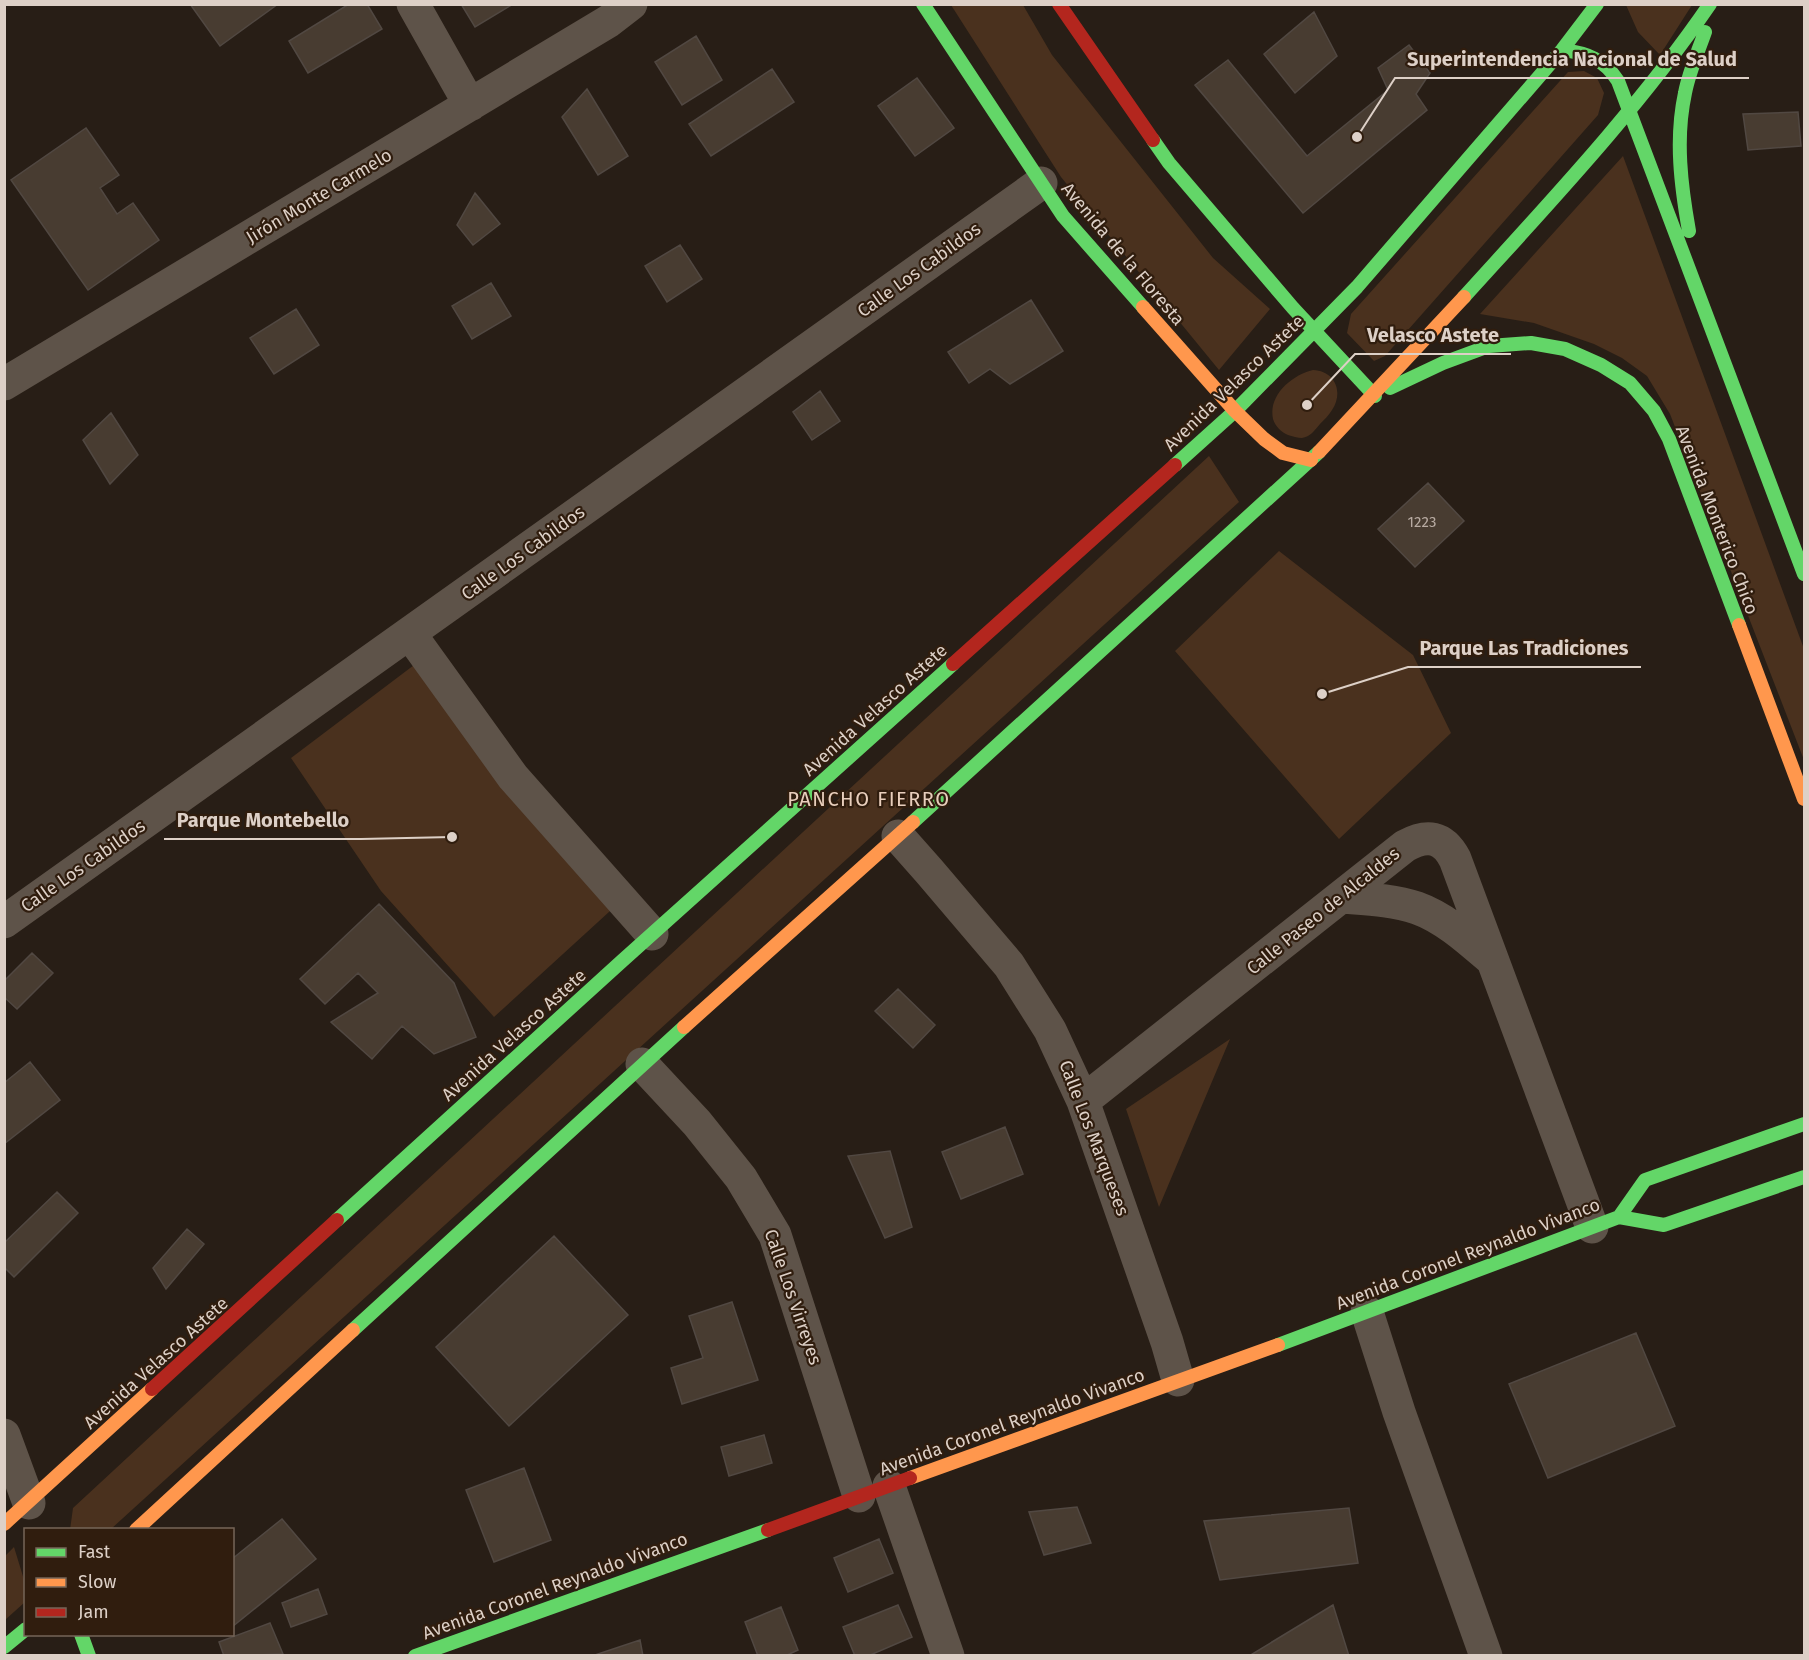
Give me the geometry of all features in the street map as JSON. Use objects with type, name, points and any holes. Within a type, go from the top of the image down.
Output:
[{"type":"main road","name":"Avenida de la Floresta","points":[[923,4],[1063,216],[1235,411],[1282,453],[1311,460]]},
{"type":"main road","points":[[1059,4],[1169,163],[1314,332],[1375,396]]},
{"type":"main road","name":"Avenida Velasco Astete","points":[[4,1524],[31,1508],[652,934],[1235,411],[1365,279],[1562,50],[1597,4]]},
{"type":"main road","points":[[138,1528],[642,1064],[1311,460],[1375,396],[1629,112],[1685,43],[1710,4]]},
{"type":"main road","points":[[1715,4],[1690,73],[1684,96],[1679,136],[1680,167],[1687,220],[1719,349]]},
{"type":"main road","points":[[1562,50],[1583,52],[1600,60],[1612,70],[1618,81],[1804,574]]},
{"type":"main road","name":"Avenida Monterico Chico","points":[[1375,396],[1443,363],[1489,346],[1531,343],[1565,350],[1601,365],[1630,383],[1654,411],[1669,439],[1804,799]]},
{"type":"main road","points":[[1788,530],[1804,525]]},
{"type":"main road","name":"Avenida Coronel Reynaldo Vivanco","points":[[1605,1222],[1645,1180],[1804,1124]]},
{"type":"main road","name":"Avenida Coronel Reynaldo Vivanco","points":[[416,1656],[1367,1312],[1605,1222],[1664,1225],[1804,1177]]},
{"type":"main road","points":[[4,1647],[24,1631]]},
{"type":"main road","points":[[81,1636],[89,1656]]},
{"type":"street","points":[[413,4],[470,105]]},
{"type":"street","name":"Jirón Monte Carmelo","points":[[5,384],[609,21],[631,4]]},
{"type":"street","name":"Calle Los Cabildos","points":[[4,922],[1041,183]]},
{"type":"street","points":[[4,379],[5,384]]},
{"type":"street","points":[[410,634],[513,777],[652,934]]},
{"type":"street","name":"Calle Los Marqueses","points":[[897,836],[1009,965],[1050,1030],[1083,1101],[1167,1342],[1178,1380]]},
{"type":"street","name":"Calle Paseo de Alcaldes","points":[[1083,1101],[1405,846],[1418,839],[1434,839],[1449,848],[1455,859],[1493,960],[1605,1222]]},
{"type":"street","points":[[1342,897],[1383,901],[1418,908],[1445,922],[1493,960]]},
{"type":"street","name":"Calle Los Virreyes","points":[[642,1064],[697,1123],[741,1178],[775,1235],[859,1497]]},
{"type":"street","points":[[1367,1312],[1399,1412],[1486,1656]]},
{"type":"street","points":[[4,1435],[31,1508]]},
{"type":"street","points":[[890,1486],[948,1656]]},
{"type":"shaded area","points":[[951,5],[1023,5],[1052,55],[1213,258],[1270,309],[1219,370],[1061,177]]},
{"type":"shaded area","points":[[1626,5],[1692,5],[1660,55],[1638,32]]},
{"type":"shaded area","points":[[1584,71],[1597,78],[1604,93],[1598,115],[1385,356],[1374,361],[1347,333],[1351,314],[1568,72]]},
{"type":"shaded area","points":[[1623,156],[1804,649],[1804,760],[1670,414],[1647,376],[1622,358],[1594,344],[1534,323],[1480,314]]},
{"type":"shaded area","points":[[1313,370],[1321,371],[1332,378],[1337,390],[1336,403],[1328,416],[1310,435],[1302,438],[1288,435],[1274,422],[1272,410],[1274,402],[1283,387],[1290,381]]},
{"type":"shaded area","points":[[1209,456],[1239,502],[112,1528],[70,1528],[73,1508]]},
{"type":"shaded area","points":[[1279,551],[1413,655],[1451,733],[1339,839],[1175,651]]},
{"type":"shaded area","points":[[422,659],[621,901],[494,1017],[381,891],[291,758]]},
{"type":"shaded area","points":[[1230,1039],[1159,1207],[1126,1109]]},
{"type":"shaded area","points":[[14,1547],[24,1580],[24,1603],[5,1620],[5,1556]]},
{"type":"building","points":[[190,4],[278,4],[220,46]]},
{"type":"building","points":[[349,4],[367,4],[382,29],[308,73],[289,41]]},
{"type":"building","points":[[461,4],[513,4],[475,27]]},
{"type":"building","points":[[1314,12],[1337,56],[1295,93],[1264,54]]},
{"type":"building","points":[[696,36],[722,80],[682,105],[655,62]]},
{"type":"building","points":[[1409,45],[1430,73],[1416,94],[1427,110],[1303,213],[1195,85],[1228,60],[1307,156],[1388,90],[1378,68]]},
{"type":"building","points":[[772,69],[794,102],[711,156],[689,124]]},
{"type":"building","points":[[917,78],[954,128],[915,156],[878,106]]},
{"type":"building","points":[[587,89],[628,156],[598,175],[562,117]]},
{"type":"building","points":[[1798,112],[1801,146],[1748,150],[1743,114]]},
{"type":"building","points":[[86,128],[119,175],[100,188],[117,214],[133,203],[159,240],[88,290],[11,180]]},
{"type":"building","points":[[475,193],[500,224],[473,245],[457,225]]},
{"type":"building","points":[[680,245],[702,279],[667,302],[645,266]]},
{"type":"building","points":[[491,283],[511,316],[472,339],[452,306]]},
{"type":"building","points":[[1031,300],[1063,351],[1010,384],[990,369],[969,383],[948,352]]},
{"type":"building","points":[[296,309],[319,345],[274,374],[250,338]]},
{"type":"building","points":[[820,391],[840,421],[812,440],[793,412]]},
{"type":"building","points":[[111,413],[138,455],[110,484],[83,440]]},
{"type":"building","points":[[1428,483],[1464,521],[1415,567],[1378,529]]},
{"type":"building","points":[[379,904],[454,983],[476,1037],[434,1054],[402,1026],[372,1059],[331,1022],[378,993],[358,973],[325,1004],[300,979]]},
{"type":"building","points":[[32,953],[53,973],[17,1009],[4,997],[4,981]]},
{"type":"building","points":[[898,989],[935,1025],[913,1048],[875,1011]]},
{"type":"building","points":[[30,1062],[60,1100],[4,1144],[4,1083]]},
{"type":"building","points":[[1005,1127],[1023,1174],[961,1199],[942,1152]]},
{"type":"building","points":[[890,1151],[912,1227],[885,1238],[848,1156]]},
{"type":"building","points":[[57,1192],[78,1213],[14,1277],[4,1267],[4,1243]]},
{"type":"building","points":[[187,1229],[204,1244],[166,1289],[153,1268]]},
{"type":"building","points":[[554,1236],[628,1315],[509,1426],[436,1347]]},
{"type":"building","points":[[732,1302],[758,1380],[682,1404],[671,1368],[703,1358],[689,1316]]},
{"type":"building","points":[[1636,1333],[1675,1426],[1548,1478],[1509,1384]]},
{"type":"building","points":[[764,1435],[772,1463],[729,1476],[721,1447]]},
{"type":"building","points":[[524,1468],[551,1540],[494,1562],[466,1490]]},
{"type":"building","points":[[1077,1507],[1091,1543],[1044,1555],[1029,1512]]},
{"type":"building","points":[[1349,1508],[1358,1563],[1220,1580],[1204,1521]]},
{"type":"building","points":[[282,1519],[316,1559],[234,1625],[234,1557]]},
{"type":"building","points":[[879,1539],[893,1573],[848,1592],[834,1558]]},
{"type":"building","points":[[318,1589],[327,1614],[291,1627],[282,1603]]},
{"type":"building","points":[[898,1605],[912,1637],[868,1656],[855,1656],[843,1627]]},
{"type":"building","points":[[1333,1605],[1349,1656],[1249,1656]]},
{"type":"building","points":[[781,1607],[798,1650],[785,1656],[758,1656],[745,1622]]},
{"type":"building","points":[[270,1623],[283,1654],[224,1656],[219,1642]]},
{"type":"building","points":[[640,1640],[643,1656],[592,1656]]},
{"type":"traffic: fast","points":[[923,4],[1063,216],[1143,307]]},
{"type":"traffic: fast","points":[[1175,465],[1235,411],[1357,287],[1562,50],[1597,4]]},
{"type":"traffic: fast","points":[[1464,297],[1623,118],[1710,4]]},
{"type":"traffic: fast","points":[[1689,231],[1682,180],[1680,128],[1687,85],[1705,32]]},
{"type":"traffic: fast","points":[[1562,50],[1594,58],[1607,67],[1618,81],[1804,574]]},
{"type":"traffic: fast","points":[[1153,140],[1169,163],[1293,308],[1375,396]]},
{"type":"traffic: fast","points":[[1390,388],[1443,363],[1489,346],[1531,343],[1565,349],[1601,365],[1630,383],[1654,411],[1669,439],[1739,625]]},
{"type":"traffic: fast","points":[[913,822],[1319,452]]},
{"type":"traffic: fast","points":[[337,1220],[953,664]]},
{"type":"traffic: fast","points":[[353,1330],[684,1027]]},
{"type":"traffic: fast","points":[[1619,1217],[1645,1180],[1804,1124]]},
{"type":"traffic: fast","points":[[1278,1345],[1619,1217],[1664,1225],[1804,1177]]},
{"type":"traffic: fast","points":[[415,1656],[768,1530]]},
{"type":"traffic: fast","points":[[4,1647],[24,1631]]},
{"type":"traffic: fast","points":[[82,1636],[89,1656]]},
{"type":"traffic: slow","points":[[1319,452],[1464,297]]},
{"type":"traffic: slow","points":[[1143,307],[1235,411],[1264,439],[1283,453],[1311,460]]},
{"type":"traffic: slow","points":[[1739,625],[1804,799]]},
{"type":"traffic: slow","points":[[684,1027],[913,822]]},
{"type":"traffic: slow","points":[[138,1528],[353,1330]]},
{"type":"traffic: slow","points":[[910,1478],[1278,1345]]},
{"type":"traffic: slow","points":[[4,1524],[152,1389]]},
{"type":"traffic: jam","points":[[1059,4],[1153,140]]},
{"type":"traffic: jam","points":[[953,664],[1175,465]]},
{"type":"traffic: jam","points":[[152,1389],[337,1220]]},
{"type":"traffic: jam","points":[[768,1530],[910,1478]]},
{"type":"place","name":"Superintendencia Nacional de Salud","points":[[1357,137]]},
{"type":"place","name":"Velasco Astete","points":[[1307,405]]},
{"type":"place","name":"Parque Las Tradiciones","points":[[1322,694]]},
{"type":"place","name":"Parque Montebello","points":[[452,837]]},
{"type":"district","name":"PANCHO FIERRO","points":[[869,799]]}]
